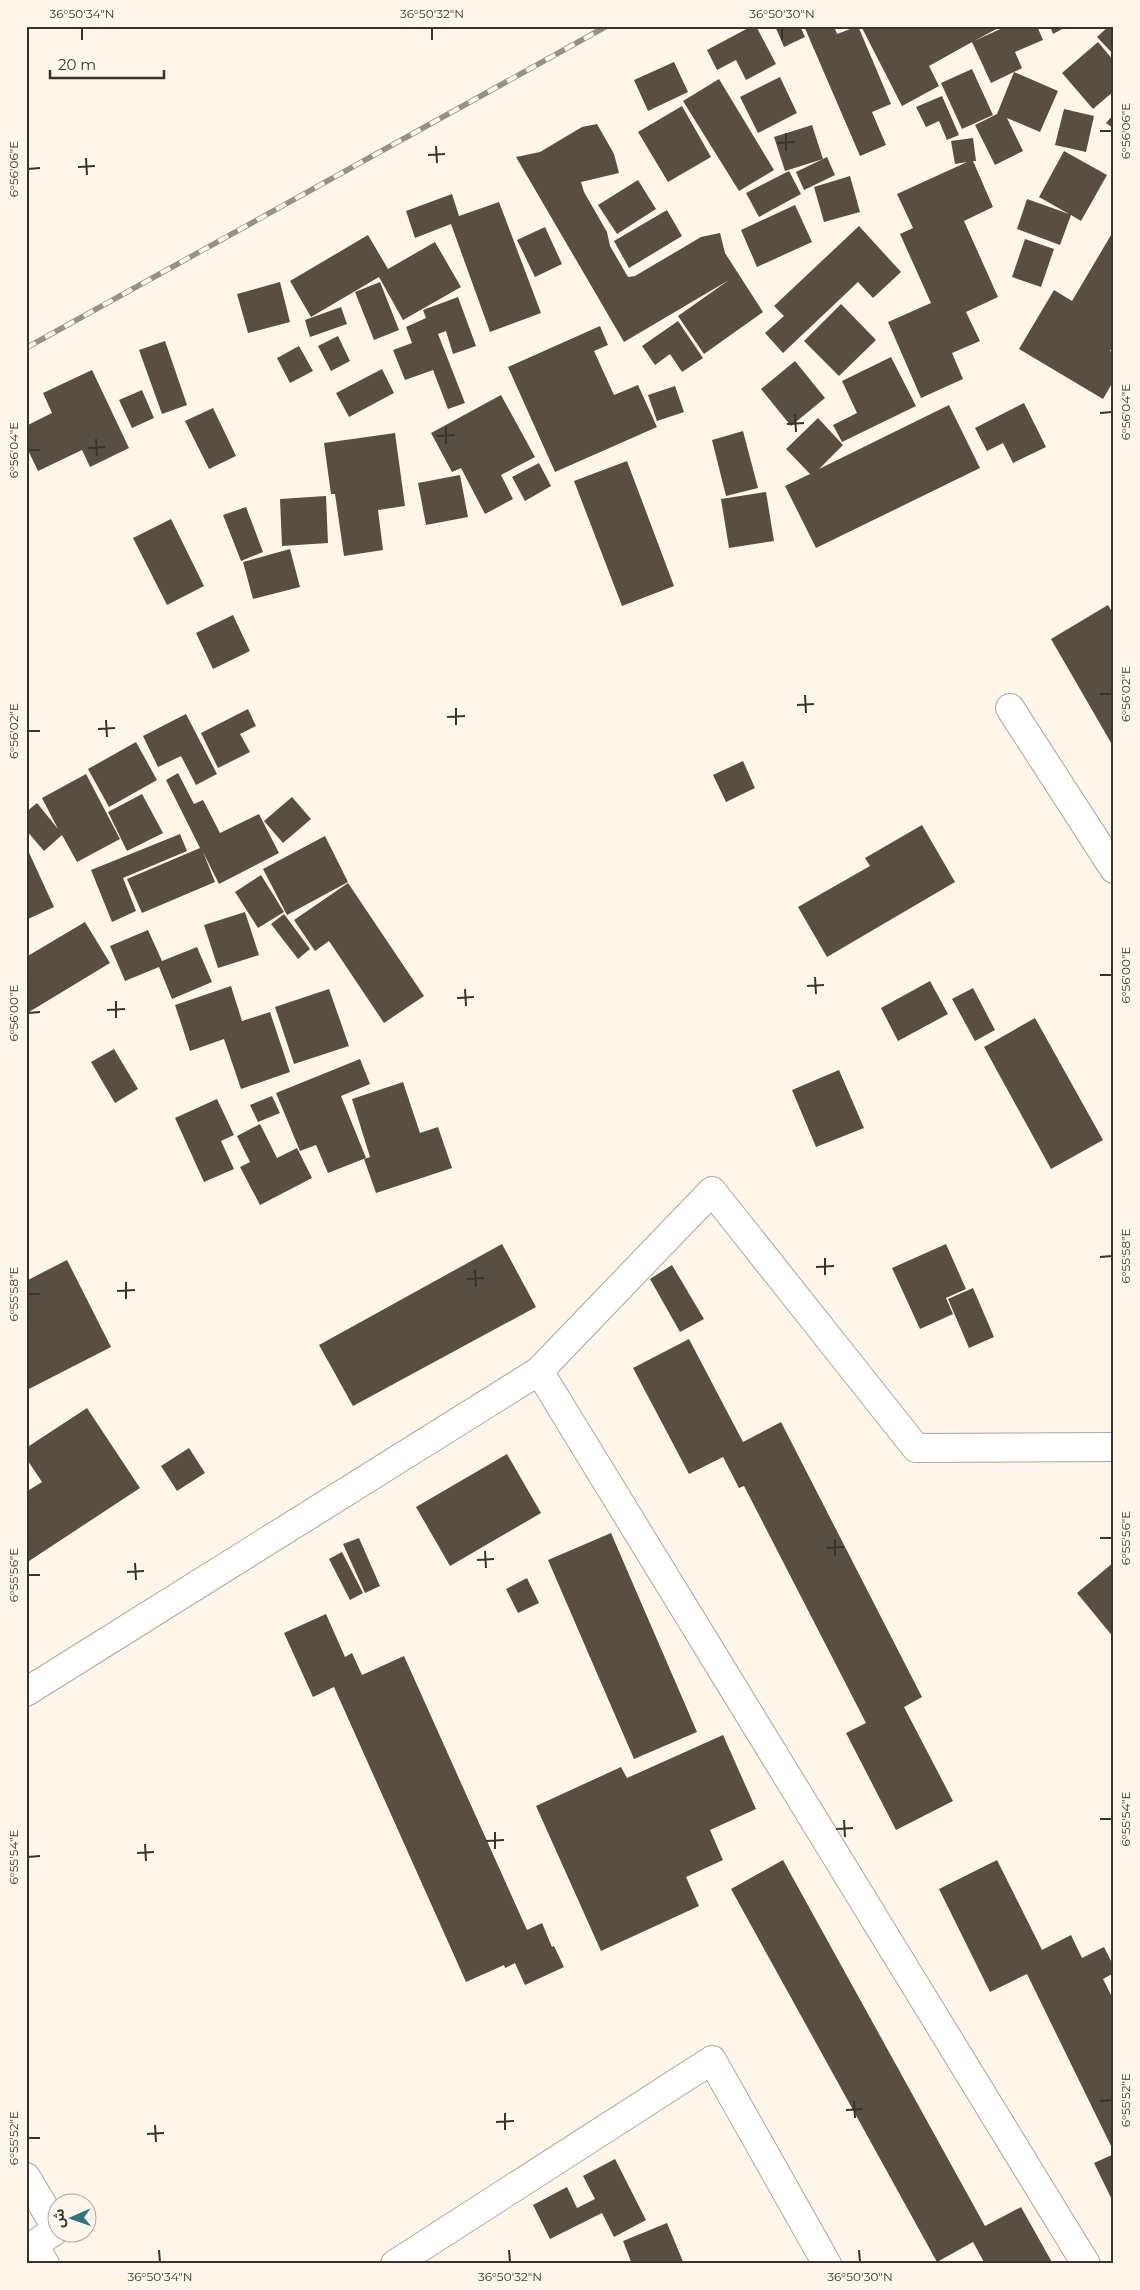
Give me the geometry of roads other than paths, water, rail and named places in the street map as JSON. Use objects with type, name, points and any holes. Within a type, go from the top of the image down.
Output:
[{"type":"street","points":[[1010,708],[1114,869]]},
{"type":"street","points":[[26,1692],[539,1371],[712,1191],[916,1448],[1114,1447]]},
{"type":"street","points":[[539,1371],[1086,2264]]},
{"type":"street","points":[[395,2264],[712,2060],[828,2264]]},
{"type":"street","points":[[26,2177],[57,2229],[34,2245],[45,2264]]},
{"type":"railway","points":[[26,348],[607,26]]}]
